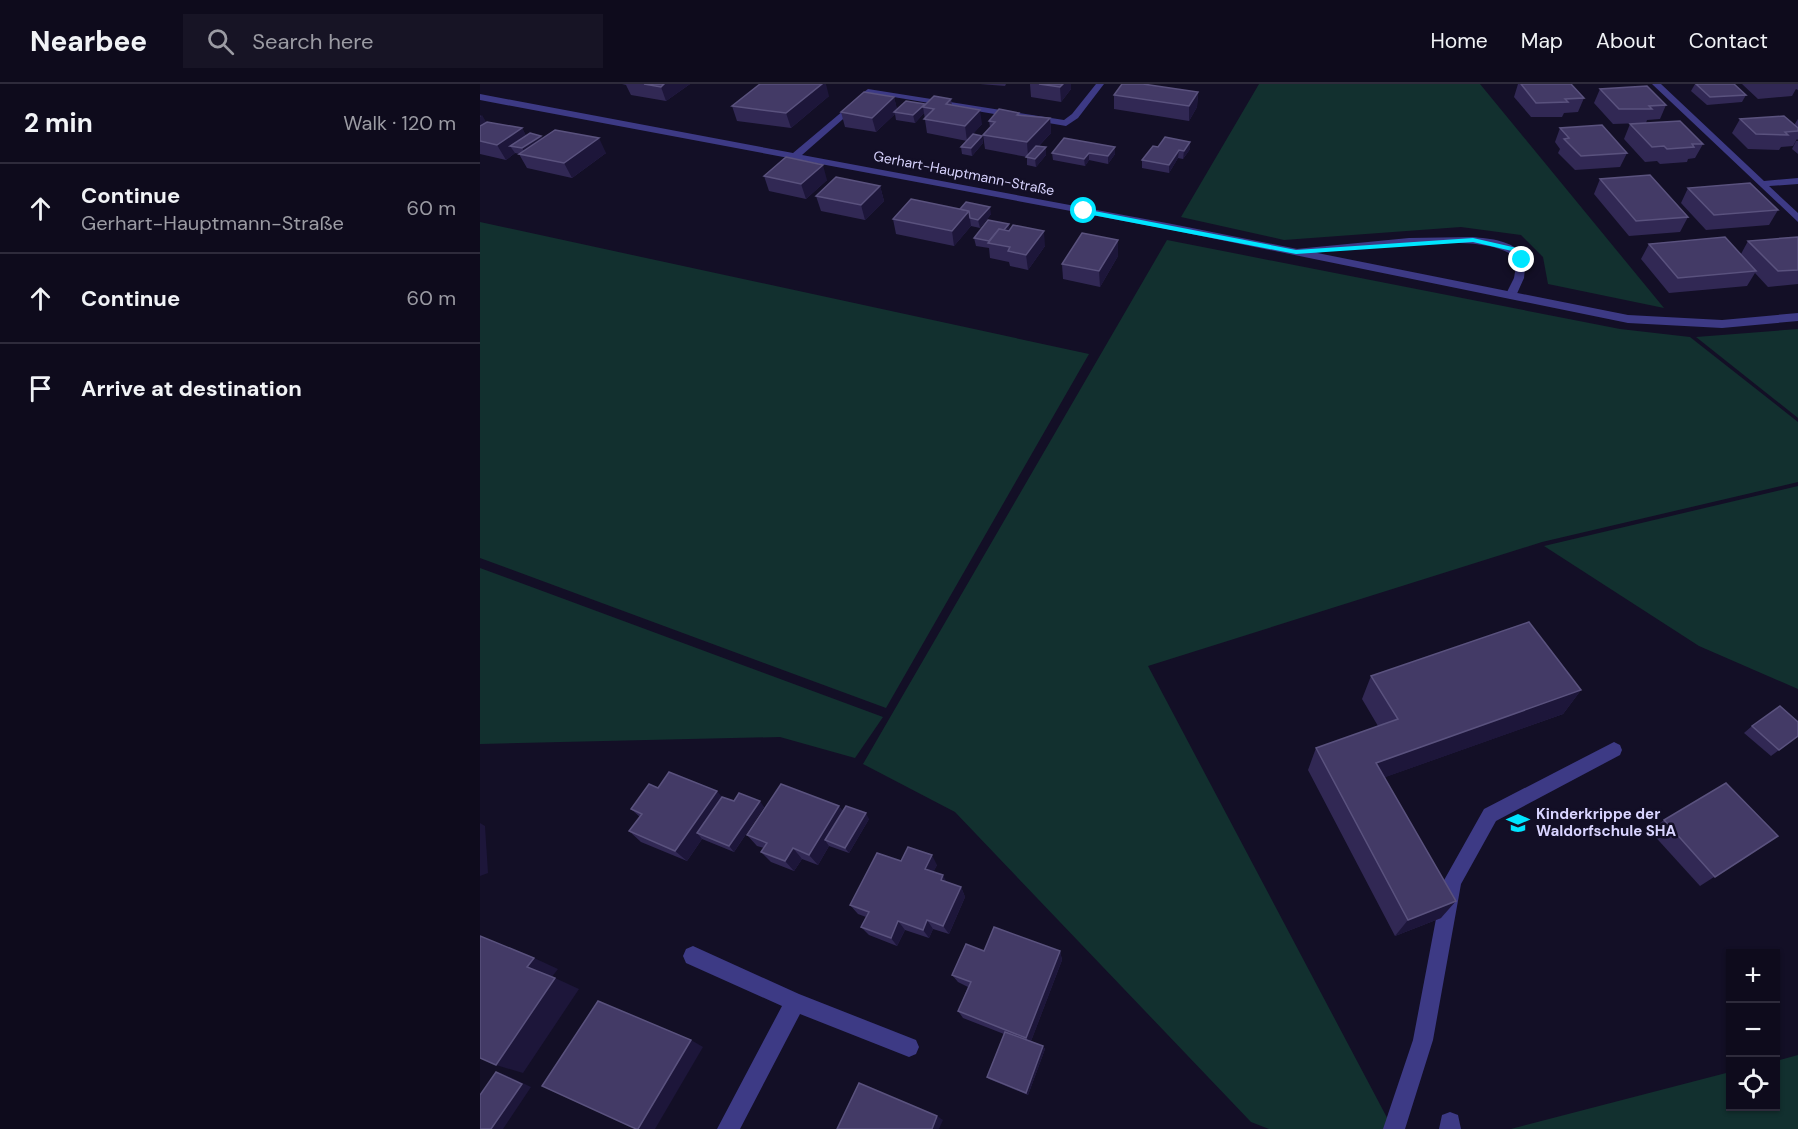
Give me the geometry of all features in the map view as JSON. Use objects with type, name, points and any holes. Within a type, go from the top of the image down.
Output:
[{"type":"street","points":[[795,156],[877,84]]},
{"type":"street","points":[[868,92],[1066,123],[1075,116],[1100,84]]},
{"type":"street","points":[[1656,84],[1798,219]]},
{"type":"street","name":"Gerhart-Hauptmann-Straße","points":[[480,97],[1296,252],[1628,319],[1722,324],[1798,317]]},
{"type":"street","points":[[1762,184],[1798,181]]},
{"type":"street","points":[[1296,252],[1436,241],[1473,240],[1499,244],[1514,249],[1522,260],[1519,278],[1511,296]]},
{"type":"street","points":[[1394,1128],[1423,1040],[1452,882],[1490,814],[1614,750]]},
{"type":"street","points":[[693,956],[795,1002],[909,1047]]},
{"type":"street","points":[[728,1129],[795,1002]]},
{"type":"green space","points":[[1259,84],[1480,84],[1664,308],[1548,284],[1543,257],[1521,235],[1461,227],[1284,240],[1181,217]]},
{"type":"green space","points":[[480,222],[1089,354],[886,708],[480,558]]},
{"type":"green space","points":[[1167,240],[1620,329],[1690,337],[1798,422],[1798,482],[1542,542],[1148,666],[1393,1129],[1269,1129],[1251,1122],[955,812],[863,764]]},
{"type":"green space","points":[[1798,329],[1798,418],[1696,337]]},
{"type":"green space","points":[[1798,486],[1798,689],[1699,646],[1544,546]]},
{"type":"green space","points":[[480,568],[883,717],[855,758],[780,737],[480,744]]},
{"type":"green space","points":[[1798,1055],[1798,1129],[1511,1129],[1726,1073],[1726,1111],[1780,1111],[1780,1060]]},
{"type":"building","points":[[644,84],[664,84],[661,87]]},
{"type":"building","points":[[760,84],[822,84],[786,113],[732,106]]},
{"type":"building","points":[[1039,84],[1063,84],[1060,87]]},
{"type":"building","points":[[1122,84],[1143,84],[1198,92],[1189,106],[1114,95]]},
{"type":"building","points":[[1521,84],[1571,84],[1584,98],[1565,99],[1568,102],[1536,103]]},
{"type":"building","points":[[1696,84],[1734,84],[1746,95],[1710,97]]},
{"type":"building","points":[[1647,86],[1666,105],[1649,106],[1652,109],[1619,109],[1600,89]]},
{"type":"building","points":[[864,92],[894,97],[872,118],[841,112]]},
{"type":"building","points":[[934,96],[951,99],[946,104],[980,110],[965,126],[924,119],[934,109],[923,107]]},
{"type":"building","points":[[906,101],[925,104],[913,115],[894,112]]},
{"type":"building","points":[[999,109],[1019,113],[1017,115],[1050,118],[1027,142],[983,135],[995,122],[989,121]]},
{"type":"building","points":[[1784,116],[1798,128],[1798,131],[1785,132],[1788,135],[1756,134],[1740,119]]},
{"type":"building","points":[[1680,121],[1703,144],[1667,149],[1664,146],[1652,147],[1630,124]]},
{"type":"building","points":[[487,122],[522,128],[497,145],[480,141],[480,126]]},
{"type":"building","points":[[1602,125],[1627,153],[1581,156],[1564,139],[1569,138],[1560,128]]},
{"type":"building","points":[[555,130],[599,138],[564,163],[519,154]]},
{"type":"building","points":[[530,133],[541,136],[522,148],[510,146]]},
{"type":"building","points":[[973,134],[982,136],[971,148],[961,147]]},
{"type":"building","points":[[1165,137],[1190,142],[1184,151],[1179,150],[1169,165],[1142,160],[1153,146],[1158,147]]},
{"type":"building","points":[[1064,138],[1115,147],[1108,156],[1089,153],[1084,159],[1052,153]]},
{"type":"building","points":[[1036,146],[1046,147],[1035,159],[1026,157]]},
{"type":"building","points":[[786,157],[823,165],[801,184],[764,176]]},
{"type":"building","points":[[1650,175],[1688,217],[1636,221],[1600,179]]},
{"type":"building","points":[[836,177],[880,186],[861,205],[816,196]]},
{"type":"building","points":[[1750,183],[1778,210],[1714,215],[1688,188]]},
{"type":"building","points":[[911,199],[969,211],[952,231],[893,219]]},
{"type":"building","points":[[966,202],[990,207],[978,220],[970,218],[969,211],[960,209]]},
{"type":"building","points":[[988,220],[1009,224],[1004,230],[999,229],[989,241],[974,238]]},
{"type":"building","points":[[1013,225],[1044,231],[1026,255],[1008,251],[1010,247],[988,243],[999,229],[1009,231]]},
{"type":"building","points":[[1082,233],[1118,240],[1099,271],[1062,264]]},
{"type":"building","points":[[1725,237],[1756,271],[1678,278],[1649,244]]},
{"type":"building","points":[[1798,237],[1798,270],[1778,271],[1748,241]]},
{"type":"building","points":[[1529,622],[1581,690],[1376,763],[1456,901],[1408,920],[1316,748],[1398,719],[1371,676]]},
{"type":"building","points":[[1780,706],[1798,722],[1798,736],[1779,750],[1752,726]]},
{"type":"building","points":[[669,772],[717,791],[675,851],[629,831],[642,814],[631,809],[649,784],[658,788]]},
{"type":"building","points":[[1726,783],[1778,836],[1715,877],[1664,820]]},
{"type":"building","points":[[781,784],[839,806],[809,855],[793,848],[785,861],[761,852],[767,843],[747,835]]},
{"type":"building","points":[[739,793],[760,801],[729,846],[697,833],[722,797],[734,801]]},
{"type":"building","points":[[846,806],[866,813],[845,848],[825,840]]},
{"type":"building","points":[[908,847],[932,855],[925,869],[943,875],[941,880],[961,887],[943,926],[927,920],[923,930],[898,921],[891,938],[861,927],[869,912],[850,905],[877,853],[901,861]]},
{"type":"building","points":[[994,927],[1060,951],[1026,1038],[958,1011],[971,982],[952,975],[966,944],[984,951]]},
{"type":"building","points":[[480,936],[534,958],[527,967],[555,978],[496,1065],[480,1058]]},
{"type":"building","points":[[598,1001],[691,1040],[638,1129],[542,1086]]},
{"type":"building","points":[[1005,1032],[1043,1046],[1026,1093],[987,1077]]},
{"type":"building","points":[[496,1072],[522,1084],[491,1129],[480,1129],[480,1095]]},
{"type":"building","points":[[859,1083],[937,1116],[932,1129],[837,1129]]},
{"type":"place","name":"Kinderkrippe der Waldorfschule SHA","points":[[1518,823]]},
{"type":"route","points":[[1084,211],[1296,252],[1473,240],[1514,249],[1522,260]]}]
